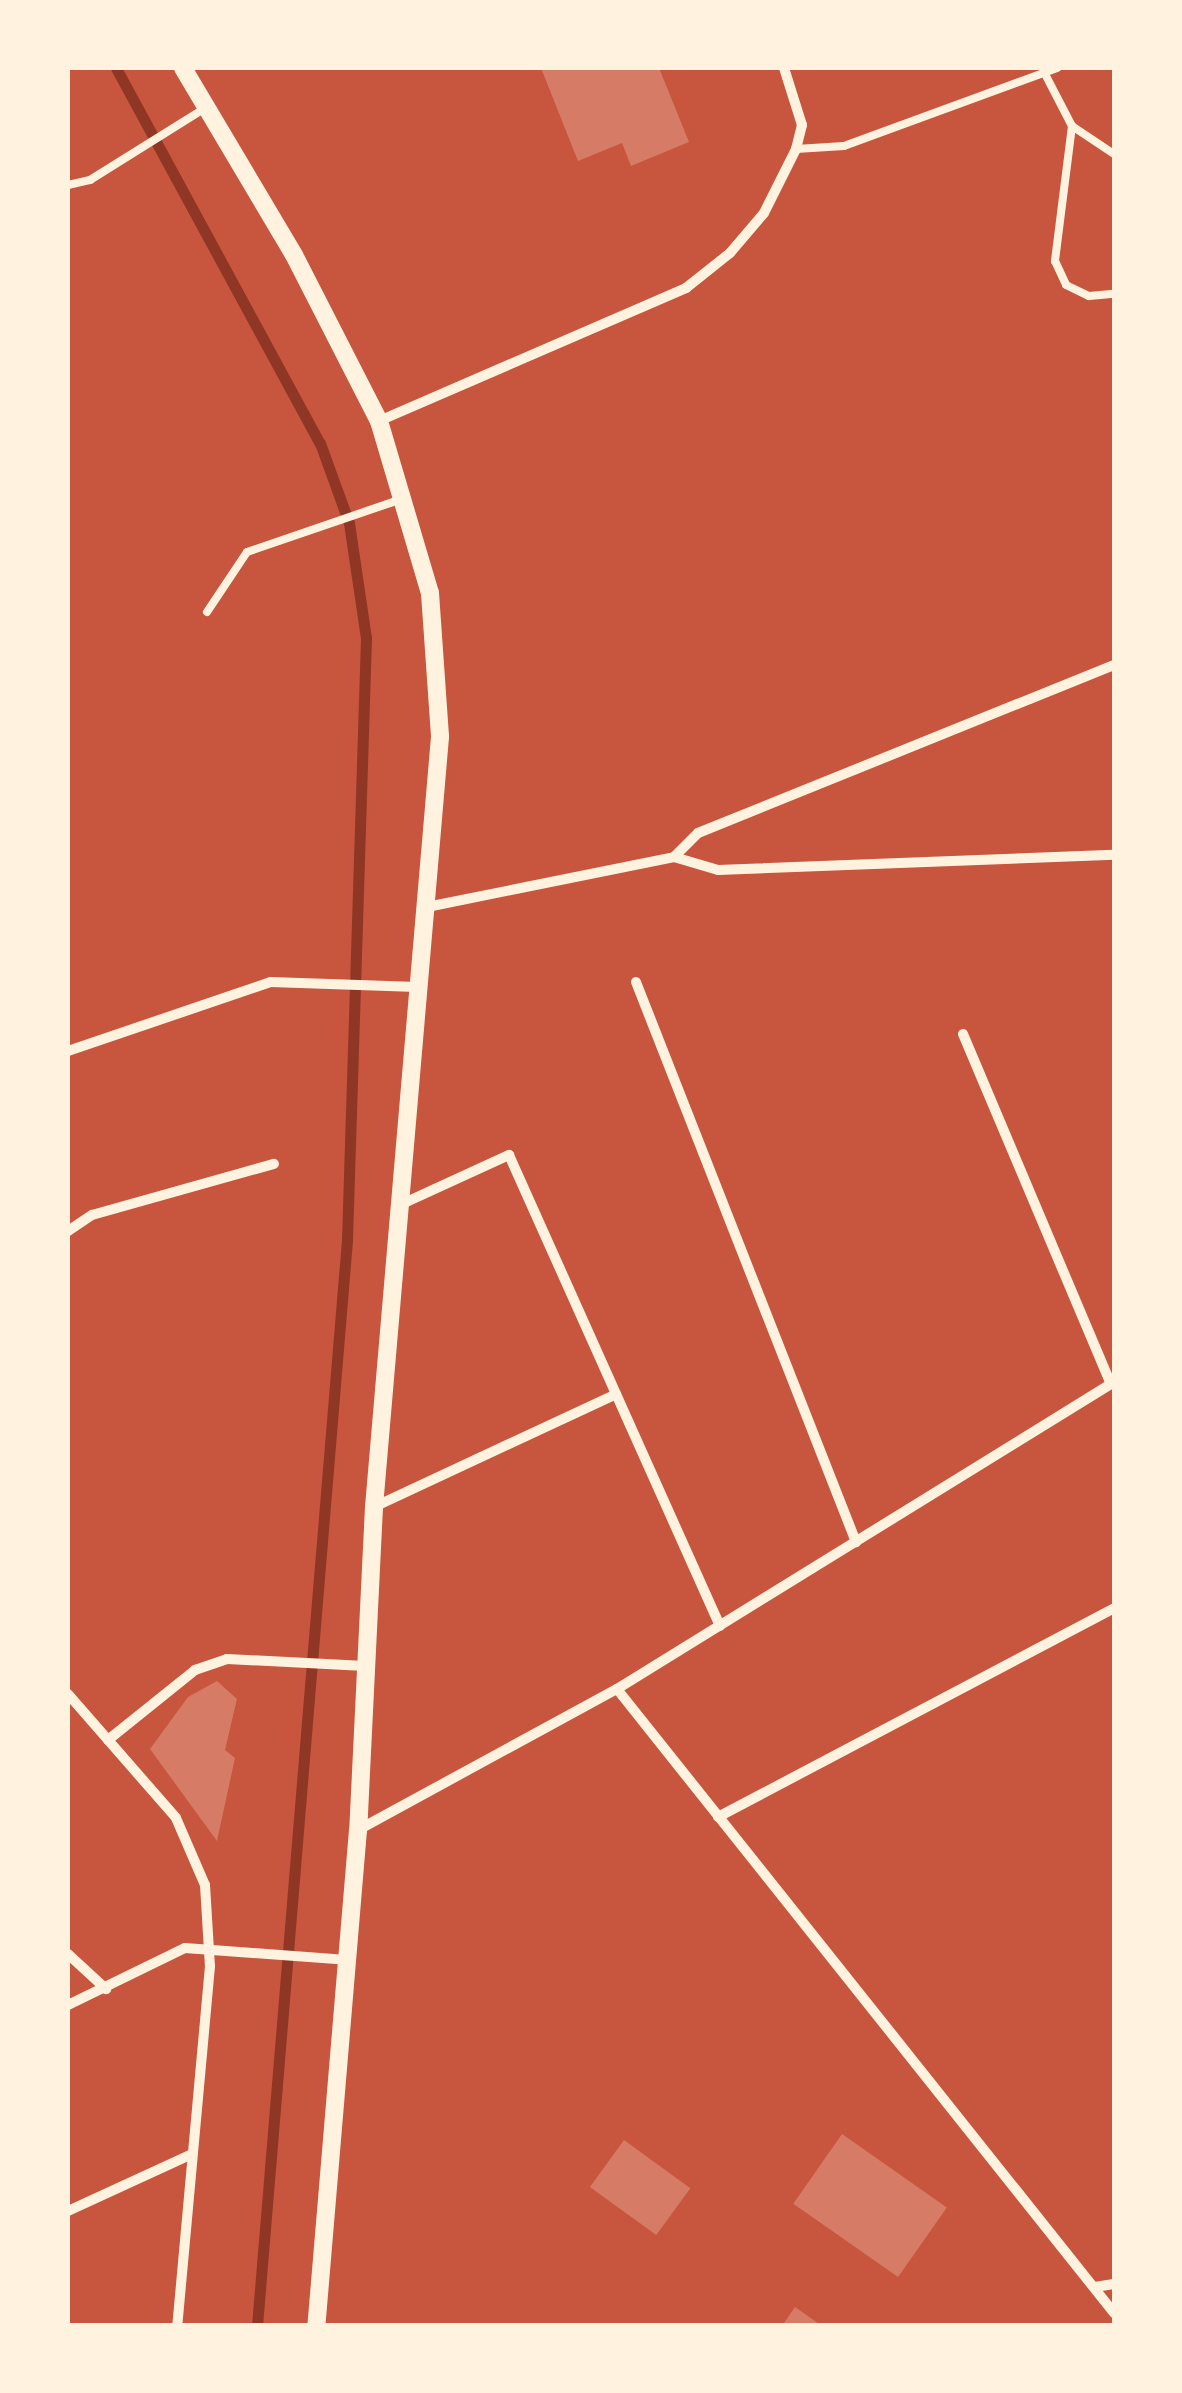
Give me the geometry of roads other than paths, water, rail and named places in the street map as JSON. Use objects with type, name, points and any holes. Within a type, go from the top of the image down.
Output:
[{"type":"street","points":[[183,68],[294,255],[378,420],[406,498],[430,593],[440,737],[374,1507],[358,1830],[340,1960],[316,2326]]},
{"type":"street","points":[[378,420],[686,288],[730,252],[764,213],[796,148],[802,125],[784,68]]},
{"type":"street","points":[[674,858],[698,833],[1114,664]]},
{"type":"street","points":[[427,906],[674,858],[718,870],[1114,855]]},
{"type":"street","points":[[68,1051],[271,982],[416,987]]},
{"type":"street","points":[[636,982],[856,1542]]},
{"type":"street","points":[[358,1830],[617,1689],[1113,1383],[962,1034]]},
{"type":"street","points":[[402,1204],[509,1155],[720,1626]]},
{"type":"street","points":[[68,1232],[92,1215],[274,1164]]},
{"type":"street","points":[[374,1507],[616,1394]]},
{"type":"street","points":[[718,1817],[1114,1608]]},
{"type":"street","points":[[108,1740],[194,1670],[227,1659],[365,1666]]},
{"type":"street","points":[[617,1689],[1114,2313]]},
{"type":"street","points":[[68,1694],[176,1818],[205,1884],[210,1946],[177,2326]]},
{"type":"street","points":[[68,2006],[186,1948],[210,1946],[340,1960]]},
{"type":"street","points":[[68,1954],[106,1989]]},
{"type":"street","points":[[68,2211],[192,2154]]},
{"type":"street","points":[[1095,2287],[1114,2284]]},
{"type":"lane","points":[[796,148],[844,146],[1057,68]]},
{"type":"lane","points":[[1044,72],[1072,126],[1114,154]]},
{"type":"lane","points":[[68,185],[118,162],[207,107]]},
{"type":"lane","points":[[1072,126],[1055,261],[1066,285],[1090,296],[1114,294]]},
{"type":"lane","points":[[207,612],[246,552],[406,498]]},
{"type":"waterway","points":[[116,68],[320,443],[349,523],[366,638],[347,1240],[257,2326]]}]
